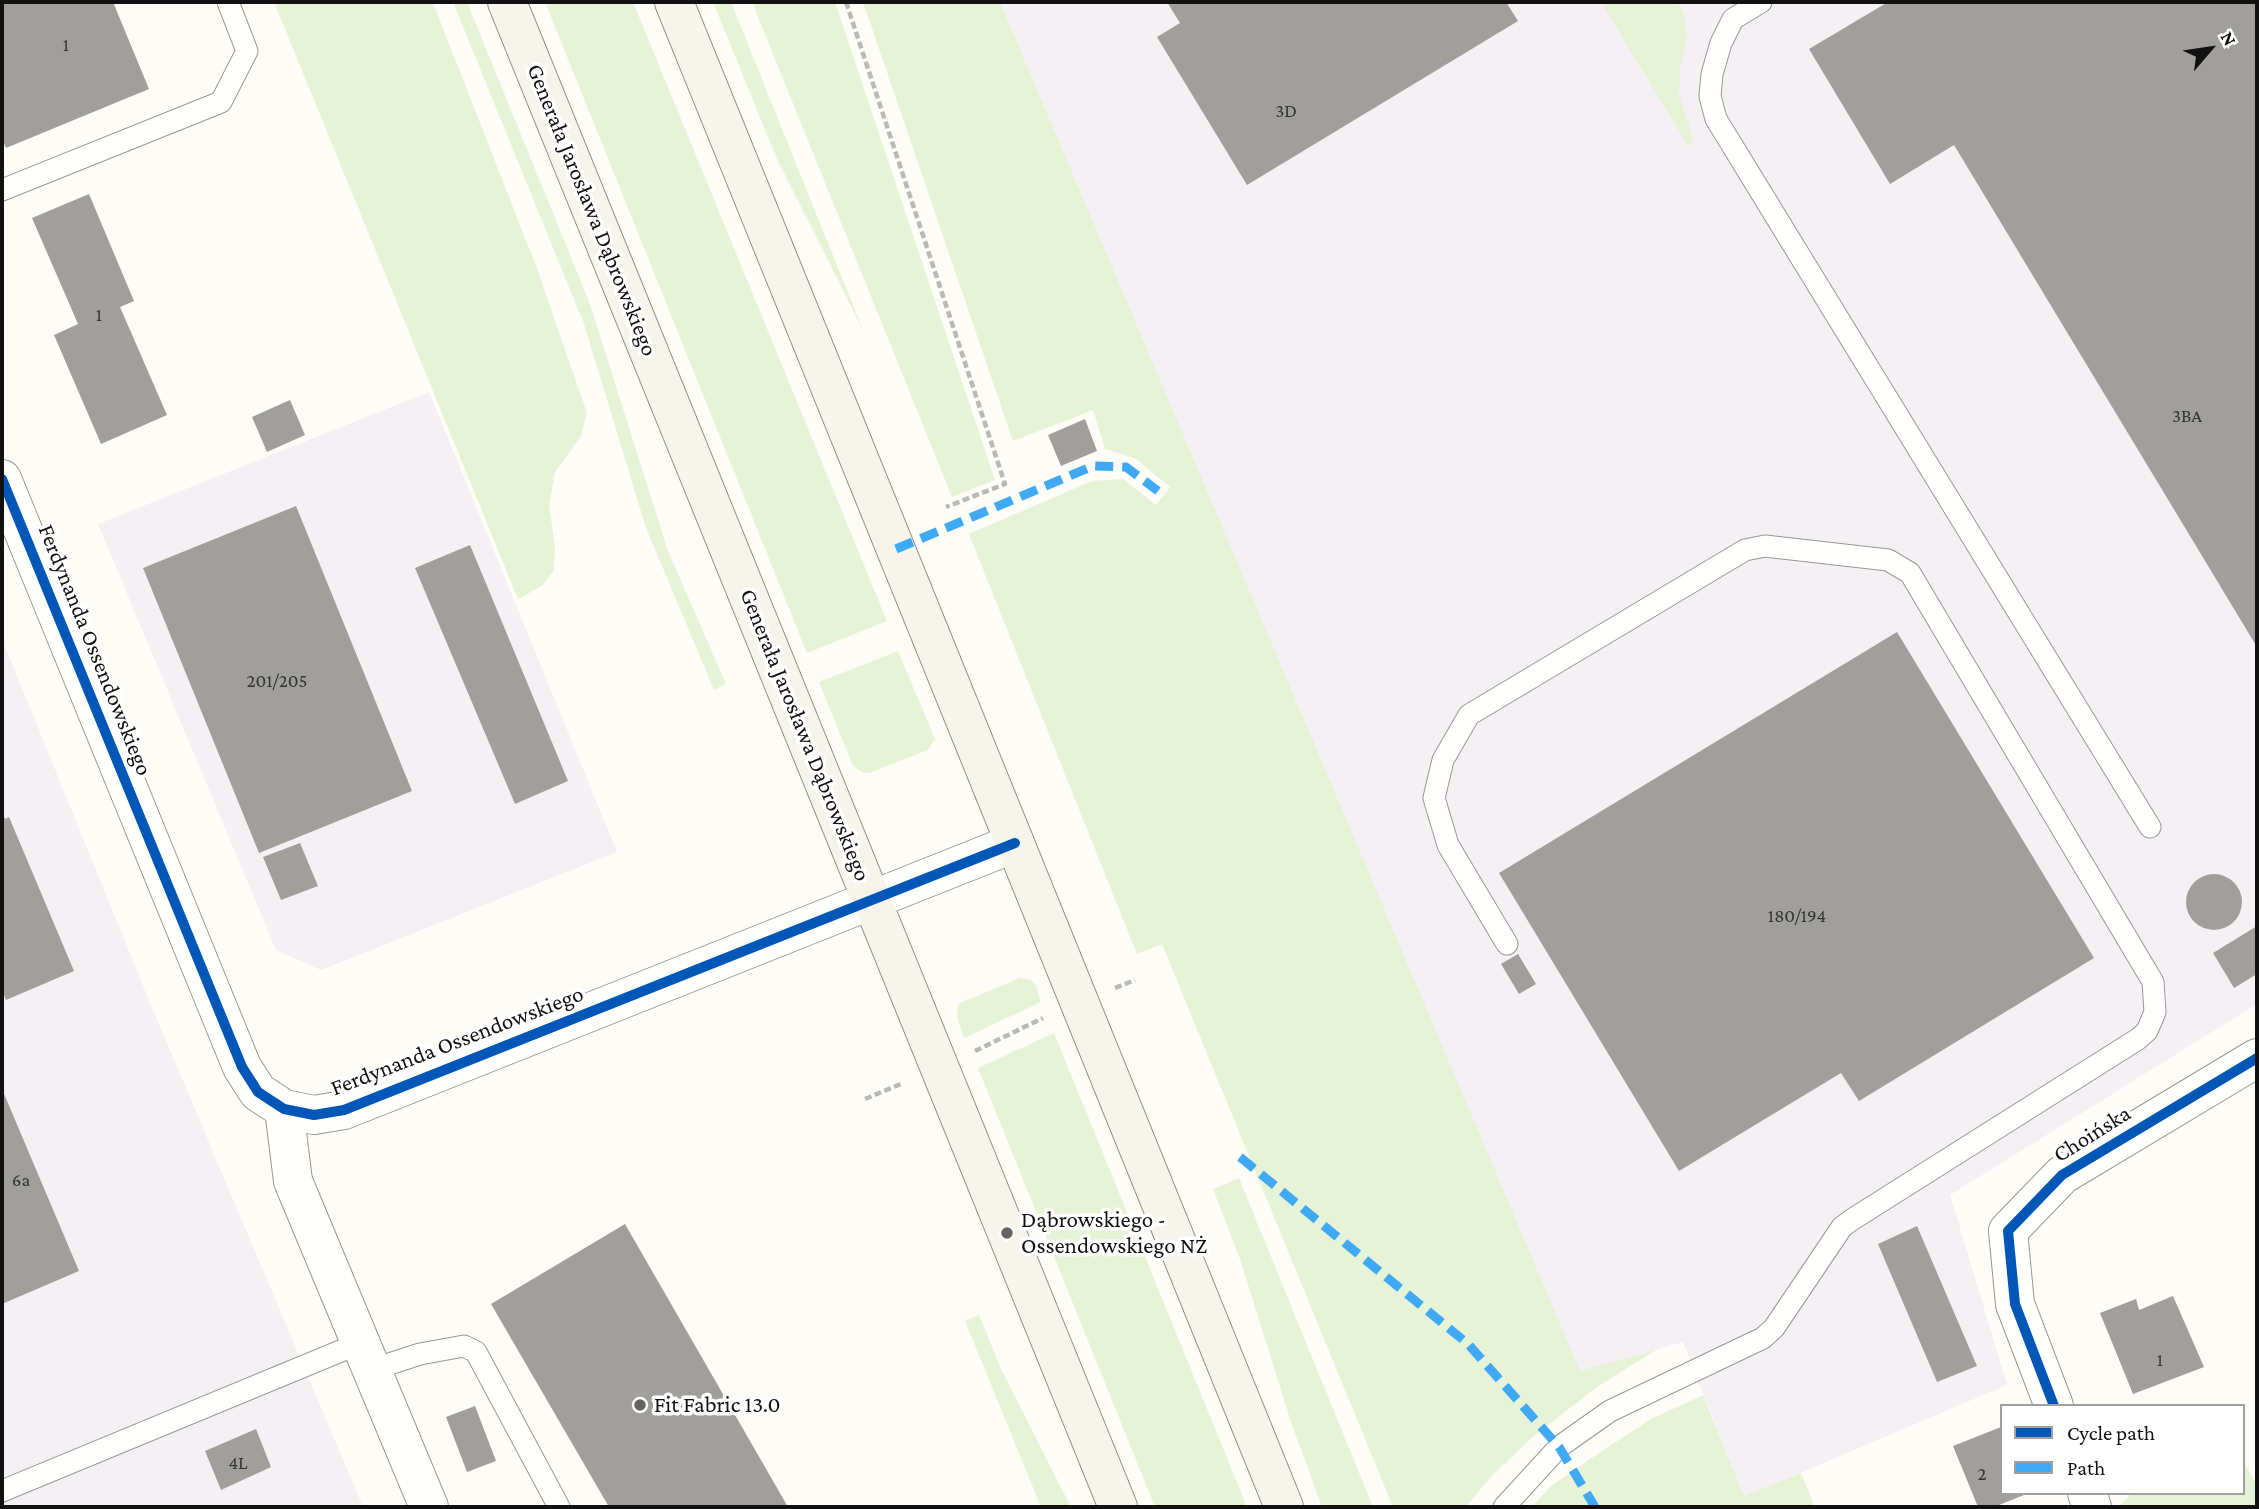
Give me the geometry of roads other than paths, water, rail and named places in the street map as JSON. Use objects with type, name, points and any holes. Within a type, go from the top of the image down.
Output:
[{"type":"main road","name":"Generała Jarosława Dąbrowskiego","points":[[507,2],[1118,1507]]},
{"type":"main road","points":[[674,2],[1284,1507]]},
{"type":"street","name":"Ferdynanda Ossendowskiego","points":[[2,479],[242,1067],[258,1092],[284,1110],[314,1115],[344,1110],[1015,843]]},
{"type":"street","name":"Choińska","points":[[2053,1404],[2015,1304],[2008,1231],[2062,1175],[2257,1058]]},
{"type":"street","points":[[284,1110],[293,1181],[429,1507]]},
{"type":"lane","points":[[2,190],[221,103],[247,51],[228,2]]},
{"type":"lane","points":[[1761,2],[1733,19],[1721,43],[1712,74],[1710,96],[1716,119],[2150,827]]},
{"type":"lane","points":[[1504,1507],[1559,1447],[1610,1411],[1763,1338],[1774,1328],[1842,1227],[2138,1039],[2147,1031],[2155,1012],[2153,982],[1910,573],[1888,560],[1765,546],[1745,550],[1469,715],[1443,760],[1434,798],[1448,845],[1507,944]]},
{"type":"lane","points":[[2,1491],[365,1357],[420,1354],[464,1346],[476,1352],[559,1507]]},
{"type":"place","name":"Dąbrowskiego - Ossendowskiego NŻ","points":[[1007,1233]]},
{"type":"place","name":"Fit Fabric 13.0","points":[[640,1405]]}]
